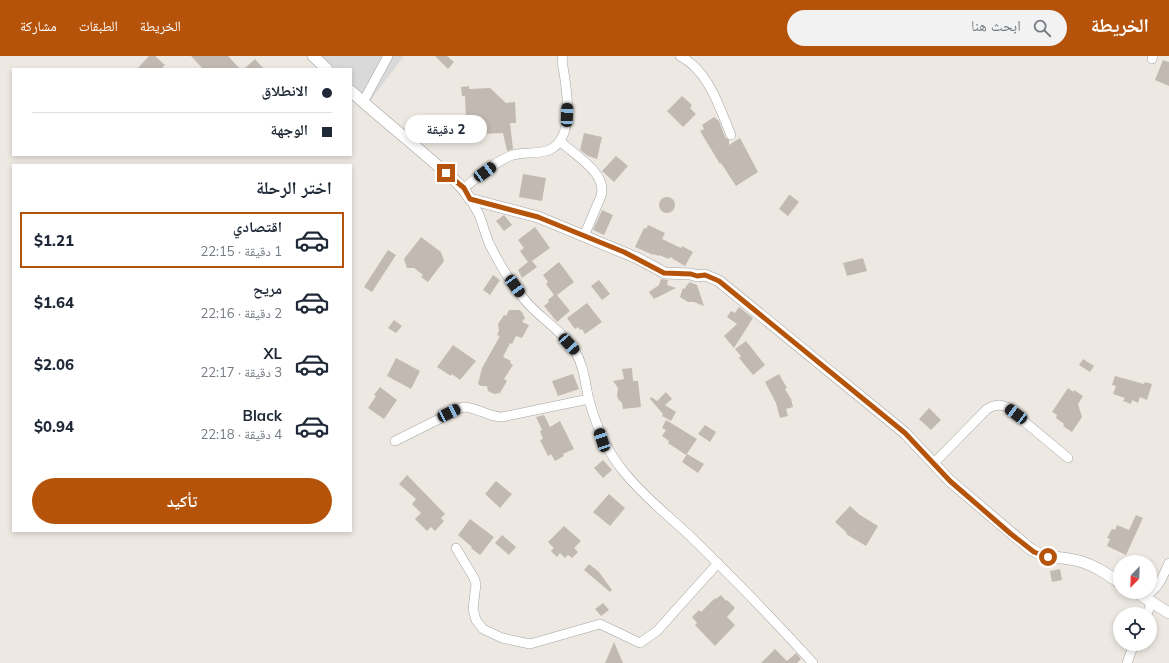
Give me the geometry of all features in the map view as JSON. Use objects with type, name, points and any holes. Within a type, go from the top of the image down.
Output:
[{"type":"street","points":[[313,56],[326,68]]},
{"type":"street","points":[[363,102],[388,56]]},
{"type":"street","points":[[464,188],[492,167],[510,156],[549,150],[560,142],[567,125],[568,106],[563,56]]},
{"type":"street","points":[[680,56],[693,64],[709,85],[731,135]]},
{"type":"street","points":[[352,92],[464,188],[479,215],[489,242],[515,286],[525,300],[537,313],[554,327],[574,350],[580,362],[589,399],[602,440],[624,473],[645,495],[718,564],[813,663]]},
{"type":"street","points":[[560,142],[588,165],[599,177],[602,184],[603,190],[601,196],[584,236]]},
{"type":"street","points":[[470,199],[538,217],[637,258],[664,273],[691,274],[697,276],[705,275],[719,281],[905,433],[933,464],[968,497],[1034,552],[1048,557],[1069,559],[1088,564],[1113,578]]},
{"type":"street","points":[[395,441],[463,407],[470,407],[494,417],[502,417],[589,399]]},
{"type":"street","points":[[933,464],[987,409],[992,406],[1000,405],[1007,406],[1068,458]]},
{"type":"street","points":[[456,548],[476,584],[473,609],[476,620],[483,629],[502,638],[530,644],[600,624],[640,643],[657,631],[718,564]]},
{"type":"street","points":[[1157,587],[1169,563]]},
{"type":"street","points":[[1147,599],[1169,613]]},
{"type":"street","points":[[1127,663],[1131,651]]},
{"type":"shaded area","points":[[306,56],[404,56],[364,109],[352,99],[352,68],[319,68]]},
{"type":"building","points":[[149,56],[155,56],[165,65],[162,68],[138,68]]},
{"type":"building","points":[[191,56],[228,56],[239,68],[202,68]]},
{"type":"building","points":[[435,56],[447,56],[454,62],[448,69]]},
{"type":"building","points":[[255,59],[263,68],[245,68]]},
{"type":"building","points":[[1163,60],[1169,62],[1169,86],[1155,80]]},
{"type":"building","points":[[469,86],[469,89],[490,88],[506,103],[515,102],[516,123],[510,123],[513,149],[507,151],[503,133],[479,134],[478,121],[466,122],[465,96],[462,96],[461,87]]},
{"type":"building","points":[[682,96],[692,105],[690,108],[696,114],[683,127],[667,111]]},
{"type":"building","points":[[714,117],[719,121],[725,137],[729,140],[729,145],[740,138],[758,172],[736,186],[721,163],[720,164],[700,131],[704,129],[702,125]]},
{"type":"building","points":[[584,133],[602,137],[597,159],[588,156],[580,150]]},
{"type":"building","points":[[616,156],[628,166],[614,182],[602,171]]},
{"type":"building","points":[[523,174],[546,178],[542,201],[519,197]]},
{"type":"building","points":[[789,195],[799,202],[788,216],[779,209]]},
{"type":"building","points":[[664,197],[670,197],[675,202],[673,211],[670,213],[664,213],[659,208],[659,202]]},
{"type":"building","points":[[602,210],[613,215],[604,235],[593,230]]},
{"type":"building","points":[[504,215],[512,225],[504,231],[496,221]]},
{"type":"building","points":[[648,225],[665,233],[662,239],[681,248],[682,246],[693,252],[685,266],[670,257],[669,259],[659,255],[653,255],[635,247],[644,228],[646,229]]},
{"type":"building","points":[[535,227],[550,248],[532,261],[537,267],[522,278],[518,270],[528,262],[520,251],[524,248],[518,240]]},
{"type":"building","points":[[421,237],[441,252],[444,261],[428,282],[421,277],[423,275],[414,268],[407,268],[404,259]]},
{"type":"building","points":[[388,250],[396,255],[372,292],[364,287]]},
{"type":"building","points":[[863,258],[867,271],[847,276],[843,263]]},
{"type":"building","points":[[559,262],[574,282],[557,295],[570,311],[557,322],[544,306],[554,295],[546,284],[548,282],[543,275]]},
{"type":"building","points":[[493,275],[500,280],[490,295],[483,290]]},
{"type":"building","points":[[661,279],[668,280],[667,285],[676,288],[654,299],[649,292],[659,285]]},
{"type":"building","points":[[599,280],[610,294],[602,300],[591,286]]},
{"type":"building","points":[[689,282],[697,285],[704,306],[694,302],[688,302],[680,297],[683,288],[685,289]]},
{"type":"building","points":[[587,303],[602,322],[585,334],[582,329],[580,330],[578,327],[575,329],[567,318]]},
{"type":"building","points":[[739,307],[753,318],[734,348],[724,336],[737,324],[727,317],[731,311],[735,313]]},
{"type":"building","points":[[509,310],[519,310],[522,312],[525,318],[522,322],[529,325],[522,338],[516,336],[512,344],[510,343],[503,357],[511,361],[510,363],[513,365],[504,379],[507,381],[500,393],[494,394],[488,391],[487,386],[481,386],[478,384],[482,368],[500,336],[497,335],[499,330],[498,324],[504,315],[506,316]]},
{"type":"building","points":[[394,320],[402,326],[396,333],[388,328]]},
{"type":"building","points":[[746,341],[765,365],[753,375],[739,358],[741,356],[735,349]]},
{"type":"building","points":[[453,345],[476,361],[460,380],[452,374],[451,376],[437,367]]},
{"type":"building","points":[[396,358],[420,371],[411,389],[387,376]]},
{"type":"building","points":[[1083,359],[1094,366],[1090,372],[1079,365]]},
{"type":"building","points":[[632,368],[633,381],[638,381],[641,407],[623,409],[622,403],[617,396],[618,388],[613,381],[624,379],[622,369]]},
{"type":"building","points":[[573,374],[579,389],[558,396],[552,381]]},
{"type":"building","points":[[779,374],[787,388],[785,389],[791,399],[793,407],[786,409],[788,416],[780,418],[776,403],[765,382]]},
{"type":"building","points":[[1115,376],[1144,384],[1145,382],[1152,384],[1147,400],[1140,397],[1138,403],[1132,400],[1131,404],[1123,401],[1125,398],[1113,394],[1116,386],[1112,385]]},
{"type":"building","points":[[380,387],[397,400],[384,419],[368,408],[376,396],[374,395]]},
{"type":"building","points":[[1068,388],[1083,396],[1078,404],[1082,417],[1072,432],[1063,426],[1064,424],[1056,418],[1057,415],[1052,412]]},
{"type":"building","points":[[666,392],[672,399],[665,405],[676,412],[671,421],[662,416],[663,414],[650,399],[651,397],[657,401]]},
{"type":"building","points":[[929,408],[941,420],[931,430],[919,419]]},
{"type":"building","points":[[544,415],[550,427],[560,421],[574,449],[563,454],[564,456],[555,461],[551,454],[548,456],[540,440],[543,439],[540,431],[542,430],[536,417]]},
{"type":"building","points":[[666,420],[697,439],[686,455],[668,443],[669,441],[662,436],[666,430],[662,428]]},
{"type":"building","points":[[705,425],[716,432],[710,442],[698,434]]},
{"type":"building","points":[[687,454],[704,464],[698,473],[682,462]]},
{"type":"building","points":[[603,460],[612,470],[603,478],[594,468]]},
{"type":"building","points":[[407,475],[445,514],[441,518],[444,521],[435,531],[431,527],[427,531],[415,519],[421,513],[412,504],[416,499],[399,484]]},
{"type":"building","points":[[496,481],[512,494],[500,508],[485,494]]},
{"type":"building","points":[[609,494],[625,508],[610,526],[593,512]]},
{"type":"building","points":[[850,506],[860,515],[878,526],[866,546],[846,534],[847,533],[835,522]]},
{"type":"building","points":[[1136,515],[1143,518],[1126,555],[1107,546],[1110,539],[1107,538],[1112,529],[1115,530],[1117,525],[1129,530]]},
{"type":"building","points":[[470,519],[494,537],[480,555],[458,535]]},
{"type":"building","points":[[564,526],[581,541],[574,548],[578,552],[572,558],[568,555],[565,558],[560,553],[557,557],[551,551],[554,548],[548,542]]},
{"type":"building","points":[[502,535],[516,547],[509,555],[495,543]]},
{"type":"building","points":[[589,564],[599,572],[612,590],[610,592],[584,570]]},
{"type":"building","points":[[1060,569],[1062,580],[1052,582],[1050,571]]},
{"type":"building","points":[[721,595],[735,608],[727,617],[735,625],[715,646],[695,625],[697,623],[692,617],[699,610],[701,612],[715,598],[716,599]]},
{"type":"building","points":[[603,603],[609,610],[601,616],[595,609]]},
{"type":"building","points":[[614,642],[623,663],[605,663]]},
{"type":"building","points":[[775,649],[787,661],[796,653],[801,659],[797,663],[761,663]]},
{"type":"route","points":[[446,173],[464,188],[470,199],[538,217],[624,252],[664,273],[691,274],[697,276],[705,275],[719,281],[905,433],[950,481],[1011,534],[1034,552],[1048,557]]}]
